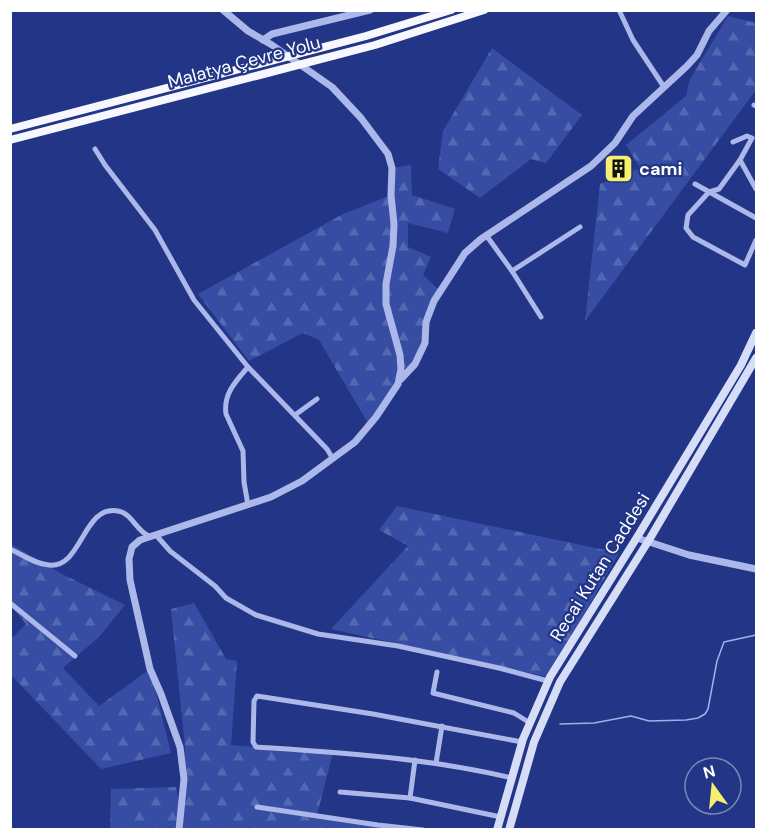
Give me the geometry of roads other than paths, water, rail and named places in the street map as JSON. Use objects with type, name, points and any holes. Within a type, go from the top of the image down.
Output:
[{"type":"highway","name":"Malatya Çevre Yolu","points":[[10,129],[309,52],[450,10]]},
{"type":"highway","name":"Malatya Çevre Yolu","points":[[10,140],[375,45],[484,10]]},
{"type":"main road","name":"Recai Kutan Caddesi","points":[[497,830],[522,742],[548,681],[741,364],[756,333]]},
{"type":"main road","name":"Recai Kutan Caddesi","points":[[509,830],[534,742],[560,682],[647,542],[756,358]]},
{"type":"street","points":[[223,10],[248,32],[272,45],[323,81],[361,118],[388,154],[392,168],[393,246],[386,304],[400,355],[401,369],[398,384]]},
{"type":"street","points":[[263,40],[272,34],[370,10]]},
{"type":"street","points":[[619,10],[633,40],[664,87]]},
{"type":"street","points":[[132,547],[140,540],[248,505],[302,481],[333,459],[362,433],[415,364],[425,343],[426,322],[434,301],[465,253],[486,236],[591,166],[615,143],[633,116],[692,61],[709,31],[727,10]]},
{"type":"street","points":[[733,142],[747,136],[752,138],[740,160],[719,189],[709,192],[688,215],[686,228],[693,237],[745,265],[756,240]]},
{"type":"street","points":[[95,149],[155,230],[194,300],[248,366],[327,449],[333,459]]},
{"type":"street","points":[[740,160],[756,189]]},
{"type":"street","points":[[695,184],[756,218]]},
{"type":"street","points":[[512,271],[580,227]]},
{"type":"street","points":[[486,236],[512,271],[541,317]]},
{"type":"street","points":[[248,366],[232,387],[225,401],[226,414],[243,451],[244,482],[248,505]]},
{"type":"street","points":[[295,415],[317,399]]},
{"type":"street","points":[[10,549],[36,562],[51,566],[63,563],[92,522],[103,513],[115,510],[125,513],[142,534],[154,536],[215,586],[226,598],[256,615],[318,634],[398,646],[548,681]]},
{"type":"street","points":[[138,529],[138,537],[129,559],[130,580],[150,669],[180,747],[184,779],[179,830]]},
{"type":"street","points":[[636,538],[689,555],[756,569]]},
{"type":"street","points":[[10,603],[75,656]]},
{"type":"street","points":[[436,672],[433,693],[514,713],[530,723]]},
{"type":"street","points":[[512,778],[468,767],[414,760],[256,747],[253,742],[254,701],[257,696],[442,726],[522,742]]},
{"type":"street","points":[[436,763],[442,726]]},
{"type":"street","points":[[410,798],[414,760]]},
{"type":"street","points":[[340,792],[410,798],[501,817]]},
{"type":"street","points":[[257,807],[378,827],[423,830]]},
{"type":"waterway","points":[[560,724],[594,723],[631,716],[649,721],[698,718],[708,709],[717,661],[724,642],[756,635]]},
{"type":"place","name":"cami","points":[[618,169]]}]
